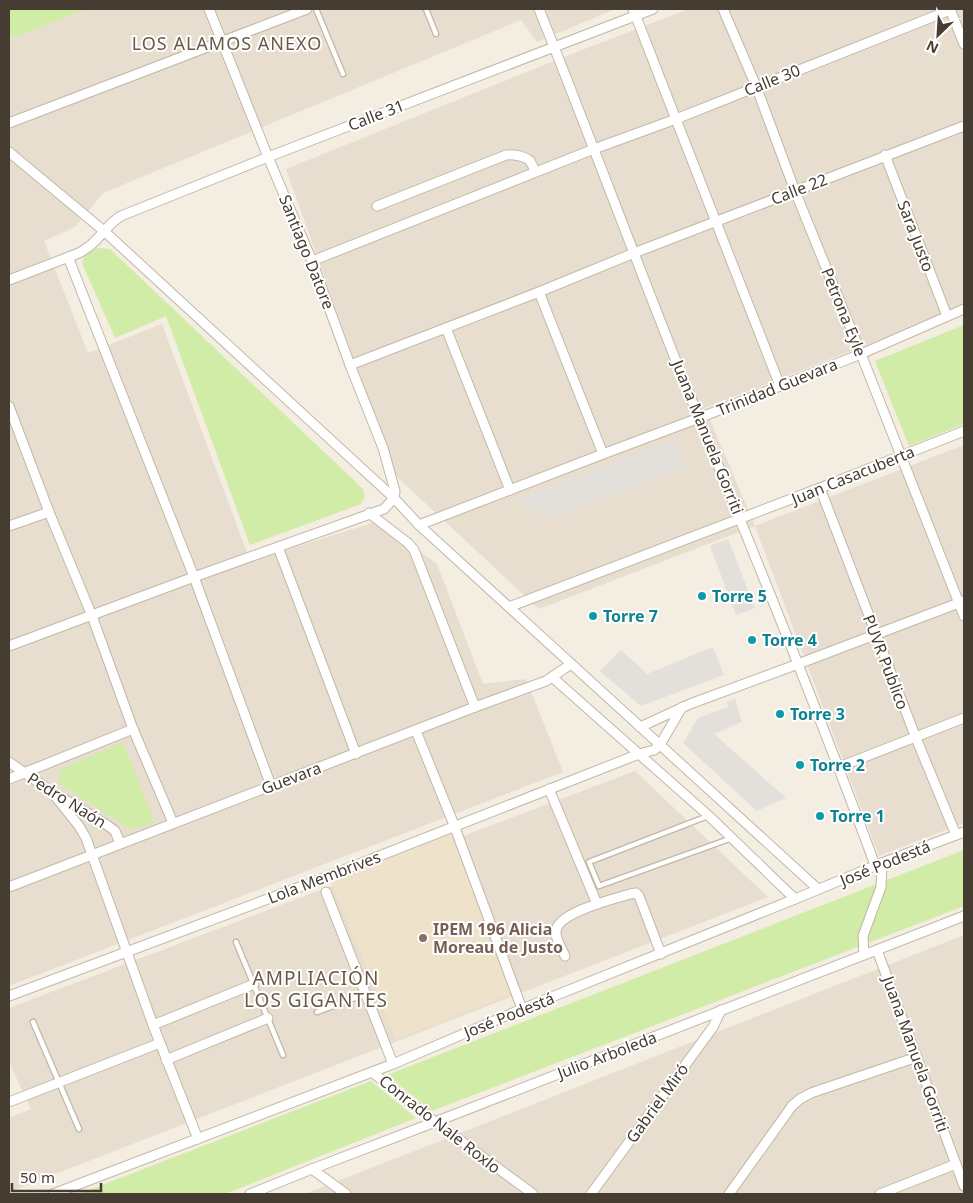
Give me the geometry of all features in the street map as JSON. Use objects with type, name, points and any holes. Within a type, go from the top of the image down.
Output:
[{"type":"street","name":"Santiago Datore","points":[[209,9],[312,261],[383,448],[395,491],[394,498]]},
{"type":"street","points":[[9,123],[307,9]]},
{"type":"street","name":"Juana Manuela Gorriti","points":[[539,9],[699,418],[741,518],[878,864]]},
{"type":"street","name":"Calle 31","points":[[9,280],[88,248],[114,220],[121,216],[554,46],[634,12],[652,9]]},
{"type":"street","name":"Petrona Eyle","points":[[723,9],[756,86],[795,191],[901,456],[962,602],[964,616]]},
{"type":"street","points":[[950,9],[964,44]]},
{"type":"street","name":"Calle 30","points":[[312,261],[535,172],[676,119],[950,9]]},
{"type":"street","points":[[634,12],[780,386]]},
{"type":"street","name":"Calle 22","points":[[350,365],[964,126]]},
{"type":"street","points":[[10,154],[104,231],[394,498],[419,525],[818,889]]},
{"type":"street","points":[[377,206],[506,155],[512,154],[530,160],[535,172]]},
{"type":"street","name":"Sara Justo","points":[[885,156],[947,316]]},
{"type":"street","points":[[68,257],[194,577],[271,786]]},
{"type":"street","points":[[539,292],[603,454]]},
{"type":"street","name":"Trinidad Guevara","points":[[419,525],[861,354],[964,309]]},
{"type":"street","points":[[446,328],[510,490]]},
{"type":"street","points":[[9,406],[49,512],[92,616],[133,730],[173,823]]},
{"type":"street","name":"Juan Casacuberta","points":[[509,607],[964,431]]},
{"type":"street","name":"PUVR Publico","points":[[820,488],[916,738],[960,833]]},
{"type":"street","points":[[9,646],[384,509],[394,498]]},
{"type":"street","points":[[9,526],[49,512]]},
{"type":"street","points":[[369,513],[408,543],[414,550],[475,707]]},
{"type":"street","points":[[278,547],[356,754]]},
{"type":"street","points":[[640,727],[682,707],[962,602]]},
{"type":"street","name":"Guevara","points":[[9,887],[546,681],[571,664]]},
{"type":"street","points":[[552,677],[708,816],[795,899]]},
{"type":"street","points":[[660,745],[682,707]]},
{"type":"street","points":[[839,767],[964,718]]},
{"type":"street","points":[[9,778],[133,730]]},
{"type":"street","points":[[416,731],[454,825],[522,1009]]},
{"type":"street","name":"Lola Membrives","points":[[9,996],[321,879],[454,825],[639,754],[654,750],[660,745]]},
{"type":"street","name":"Pedro Naón","points":[[9,762],[51,791],[107,824],[115,831],[120,844]]},
{"type":"street","points":[[549,789],[597,904]]},
{"type":"street","points":[[51,791],[79,826],[86,838],[166,1060],[198,1139]]},
{"type":"street","name":"José Podestá","points":[[53,1194],[393,1064],[522,1009],[878,864],[960,833]]},
{"type":"street","points":[[864,955],[863,936],[881,887],[878,864]]},
{"type":"street","points":[[326,892],[393,1064]]},
{"type":"street","points":[[565,956],[556,935],[559,923],[568,916],[597,904],[630,894],[639,896],[661,954]]},
{"type":"street","name":"Julio Arboleda","points":[[250,1194],[964,916]]},
{"type":"street","name":"Juana Manuela Gorriti","points":[[877,950],[964,1186]]},
{"type":"street","points":[[153,1025],[254,984]]},
{"type":"street","name":"Gabriel Miró","points":[[591,1194],[713,1027],[721,1010]]},
{"type":"street","points":[[166,1060],[268,1018]]},
{"type":"street","points":[[9,1102],[160,1043]]},
{"type":"street","points":[[729,1194],[792,1106],[800,1099],[811,1093],[917,1057]]},
{"type":"street","name":"Conrado Nale Roxlo","points":[[372,1072],[435,1122],[533,1194]]},
{"type":"street","points":[[880,1194],[956,1164]]},
{"type":"street","points":[[312,1169],[346,1194]]},
{"type":"lane","points":[[316,9],[343,74]]},
{"type":"lane","points":[[426,9],[436,34]]},
{"type":"lane","points":[[708,816],[589,862],[599,886],[732,838]]},
{"type":"lane","points":[[236,942],[283,1055]]},
{"type":"lane","points":[[317,1012],[366,994]]},
{"type":"lane","points":[[34,1022],[79,1129]]},
{"type":"shaded area","points":[[88,9],[615,9],[537,42],[521,20],[103,193],[75,227],[44,241],[88,353],[162,324],[250,561],[379,521],[437,564],[483,684],[526,679],[563,772],[9,986],[9,39]]},
{"type":"shaded area","points":[[689,9],[964,9],[964,307],[705,408],[755,526],[539,609],[395,475],[286,169],[569,55]]},
{"type":"shaded area","points":[[676,439],[687,467],[552,517],[514,500]]},
{"type":"shaded area","points":[[964,445],[964,823],[879,856],[755,526]]},
{"type":"shaded area","points":[[728,539],[755,608],[736,615],[710,546]]},
{"type":"shaded area","points":[[713,647],[724,675],[641,706],[600,671],[621,650],[647,674]]},
{"type":"shaded area","points":[[735,698],[742,722],[714,734],[786,798],[757,811],[683,743],[698,718],[728,707],[727,702]]},
{"type":"shaded area","points":[[635,771],[768,897],[9,1192],[9,1118],[31,1109],[9,1062],[9,1008]]},
{"type":"shaded area","name":"IPEM 196 Alicia Moreau de Justo","points":[[453,833],[512,994],[396,1039],[331,882]]},
{"type":"shaded area","points":[[964,935],[964,1194],[305,1194]]},
{"type":"green space","points":[[9,9],[88,9],[9,39]]},
{"type":"green space","points":[[97,248],[110,249],[363,489],[365,497],[361,504],[250,545],[166,316],[115,338],[82,263],[84,256]]},
{"type":"green space","points":[[964,325],[964,424],[909,446],[875,361]]},
{"type":"green space","points":[[123,742],[155,823],[130,829],[59,783],[58,776],[62,769]]},
{"type":"green space","points":[[964,850],[964,906],[432,1111],[387,1075]]},
{"type":"green space","points":[[371,1081],[416,1118],[225,1194],[79,1194]]},
{"type":"place","name":"Torre 5","points":[[702,596]]},
{"type":"place","name":"Torre 7","points":[[593,616]]},
{"type":"place","name":"Torre 4","points":[[752,640]]},
{"type":"place","name":"Torre 3","points":[[780,714]]},
{"type":"place","name":"Torre 2","points":[[800,765]]},
{"type":"place","name":"Torre 1","points":[[820,816]]},
{"type":"place","name":"IPEM 196 Alicia Moreau de Justo","points":[[423,938]]},
{"type":"district","name":"LOS ALAMOS ANEXO","points":[[227,44]]},
{"type":"district","name":"AMPLIACIÓN LOS GIGANTES","points":[[316,989]]}]
